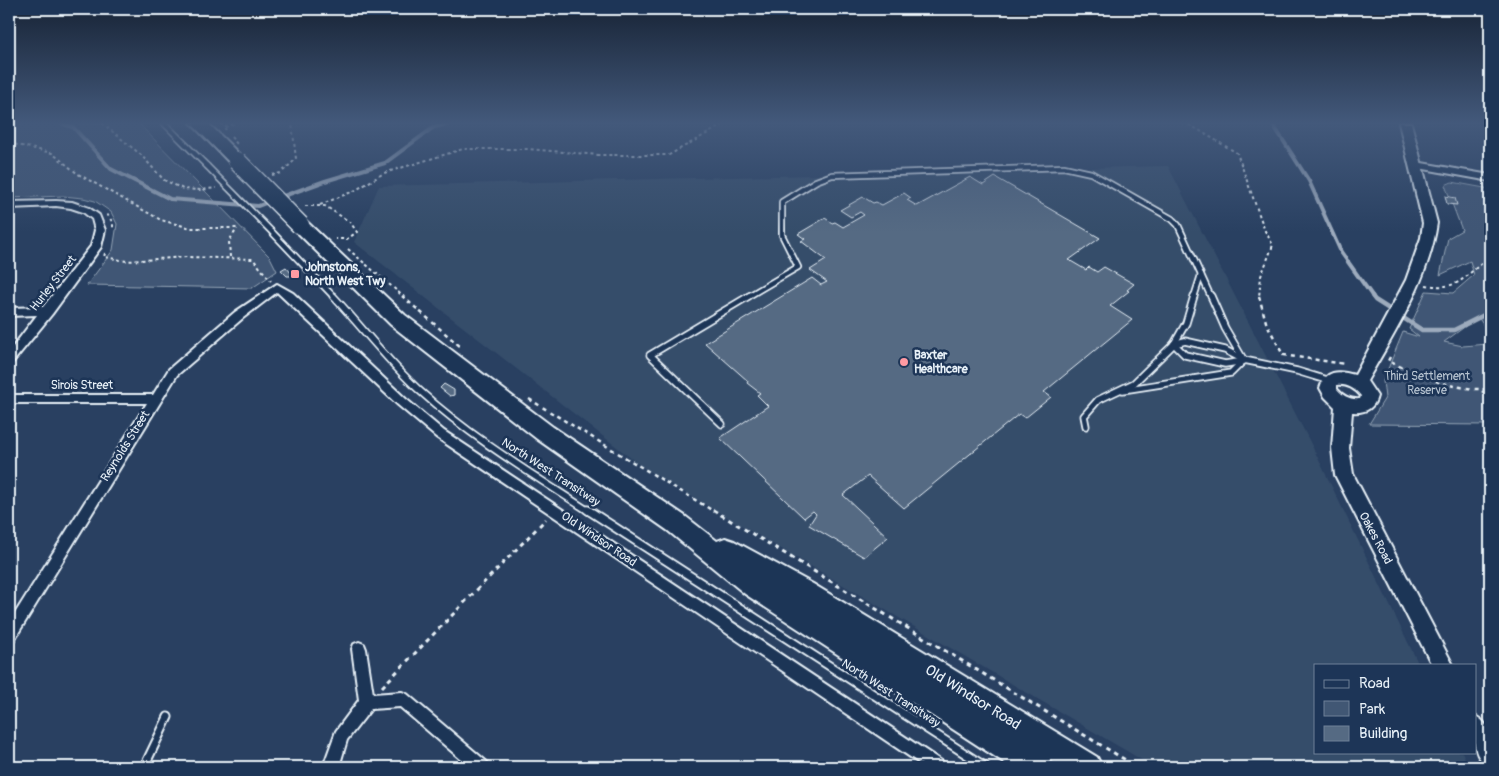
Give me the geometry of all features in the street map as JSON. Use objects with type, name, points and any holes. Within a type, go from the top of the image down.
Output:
[{"type":"highway","name":"Old Windsor Road","points":[[235,159],[303,216],[398,320],[545,433],[676,523],[754,586],[1037,767]]},
{"type":"highway","name":"Old Windsor Road","points":[[676,523],[804,592],[1087,767]]},
{"type":"street","points":[[1358,383],[1375,356],[1406,298],[1424,256],[1430,223],[1415,159]]},
{"type":"street","points":[[1416,165],[1490,178]]},
{"type":"street","points":[[9,206],[69,205],[98,212]]},
{"type":"street","name":"Hurley Street","points":[[9,359],[96,247],[101,230],[98,212]]},
{"type":"street","name":"Reynolds Street","points":[[9,636],[154,399],[173,372],[239,316],[277,288]]},
{"type":"street","name":"Old Windsor Road","points":[[277,288],[289,296],[402,402],[440,434],[938,767]]},
{"type":"street","points":[[9,312],[48,311]]},
{"type":"street","points":[[1334,378],[1345,378],[1358,383],[1369,396],[1367,403],[1357,406],[1344,403],[1330,392],[1328,388],[1330,381],[1334,378]]},
{"type":"street","name":"Sirois Street","points":[[9,399],[154,399]]},
{"type":"street","name":"Oakes Road","points":[[1344,403],[1341,461],[1344,475],[1442,664]]},
{"type":"street","points":[[331,767],[341,736],[367,702],[359,649]]},
{"type":"street","points":[[367,702],[402,699],[482,767]]},
{"type":"street","points":[[1476,729],[1490,755]]},
{"type":"lane","name":"North West Transitway","points":[[200,159],[347,311],[386,357],[420,390],[459,423],[518,465],[986,767]]},
{"type":"lane","points":[[722,424],[650,355],[798,267],[782,235],[782,202],[816,180],[832,175],[1050,166],[1079,169],[1091,173],[1172,218],[1178,225],[1226,328],[1244,360]]},
{"type":"lane","points":[[1086,426],[1084,416],[1098,400],[1134,383],[1174,344],[1186,323],[1201,274]]},
{"type":"lane","points":[[1174,344],[1186,341],[1193,342],[1225,350],[1244,360],[1298,371],[1330,381]]},
{"type":"lane","points":[[1174,344],[1185,355],[1201,359],[1225,364],[1244,360]]},
{"type":"lane","points":[[1115,391],[1231,374],[1244,360]]},
{"type":"lane","points":[[144,767],[168,717]]},
{"type":"path","points":[[60,159],[78,174],[161,220],[190,228],[238,228],[229,241],[230,257]]},
{"type":"path","points":[[145,159],[164,180],[183,189],[200,190]]},
{"type":"path","points":[[281,173],[296,159]]},
{"type":"path","points":[[303,216],[320,205],[356,190],[384,173],[429,159]]},
{"type":"path","points":[[1239,159],[1265,231],[1273,245],[1259,286],[1260,303],[1283,354],[1349,365]]},
{"type":"path","points":[[320,205],[325,206],[350,222],[357,232],[345,240],[337,240]]},
{"type":"path","points":[[98,212],[113,222],[112,235]]},
{"type":"path","points":[[330,234],[464,350]]},
{"type":"path","points":[[106,249],[104,257],[126,262],[165,258],[230,257],[253,259],[277,288]]},
{"type":"path","points":[[1424,284],[1441,288],[1459,284],[1466,280],[1469,273],[1480,263],[1490,258]]},
{"type":"path","points":[[1388,361],[1428,378],[1460,388],[1490,390]]},
{"type":"path","points":[[1481,390],[1490,398]]},
{"type":"path","points":[[527,398],[1137,767]]},
{"type":"path","points":[[367,702],[556,510]]},
{"type":"shaded area","points":[[1168,166],[1311,444],[1419,664],[1314,664],[1314,754],[1463,754],[1469,767],[1154,767],[645,469],[354,242],[379,186]]},
{"type":"green space","points":[[9,159],[174,159],[270,257],[277,271],[252,288],[87,285],[113,250],[117,224],[111,212],[95,201],[83,198],[63,196],[9,198]]},
{"type":"green space","name":"Third Settlement Reserve","points":[[1452,182],[1490,189],[1490,335],[1478,317],[1444,342],[1463,346],[1488,344],[1490,336],[1490,425],[1369,424],[1385,398],[1383,381],[1403,332],[1419,337],[1409,329],[1426,291],[1453,293],[1474,275],[1470,261],[1440,275],[1448,238],[1462,230],[1445,185]]},
{"type":"building","name":"Baxter Healthcare","points":[[970,177],[983,185],[995,177],[1100,238],[1069,260],[1086,270],[1089,267],[1097,272],[1104,267],[1134,284],[1127,290],[1129,291],[1110,306],[1132,320],[1044,392],[1051,397],[1025,418],[1019,414],[904,508],[868,476],[843,495],[888,537],[864,557],[809,525],[816,514],[813,511],[804,518],[720,438],[768,406],[757,395],[760,393],[747,383],[748,381],[705,343],[812,278],[821,285],[827,282],[810,270],[826,260],[801,241],[805,239],[798,234],[825,218],[843,227],[864,215],[860,212],[851,217],[840,210],[863,197],[873,203],[876,202],[882,205],[904,193],[911,198],[907,200],[917,206]]},
{"type":"building","points":[[1445,196],[1455,198],[1457,205],[1447,204]]},
{"type":"building","points":[[286,267],[292,276],[287,276],[281,270]]},
{"type":"building","points":[[444,384],[454,390],[454,395],[450,396],[440,388]]},
{"type":"waterway","points":[[102,159],[111,169],[170,199],[258,206],[271,201]]},
{"type":"waterway","points":[[278,198],[325,181],[385,163],[390,159]]},
{"type":"waterway","points":[[1295,159],[1309,181],[1341,252],[1373,297]]},
{"type":"waterway","points":[[1372,296],[1375,300],[1422,330],[1454,330],[1490,312]]},
{"type":"place","name":"Johnstons, North West Twy","points":[[295,274]]},
{"type":"place","name":"Baxter Healthcare","points":[[904,362]]}]
